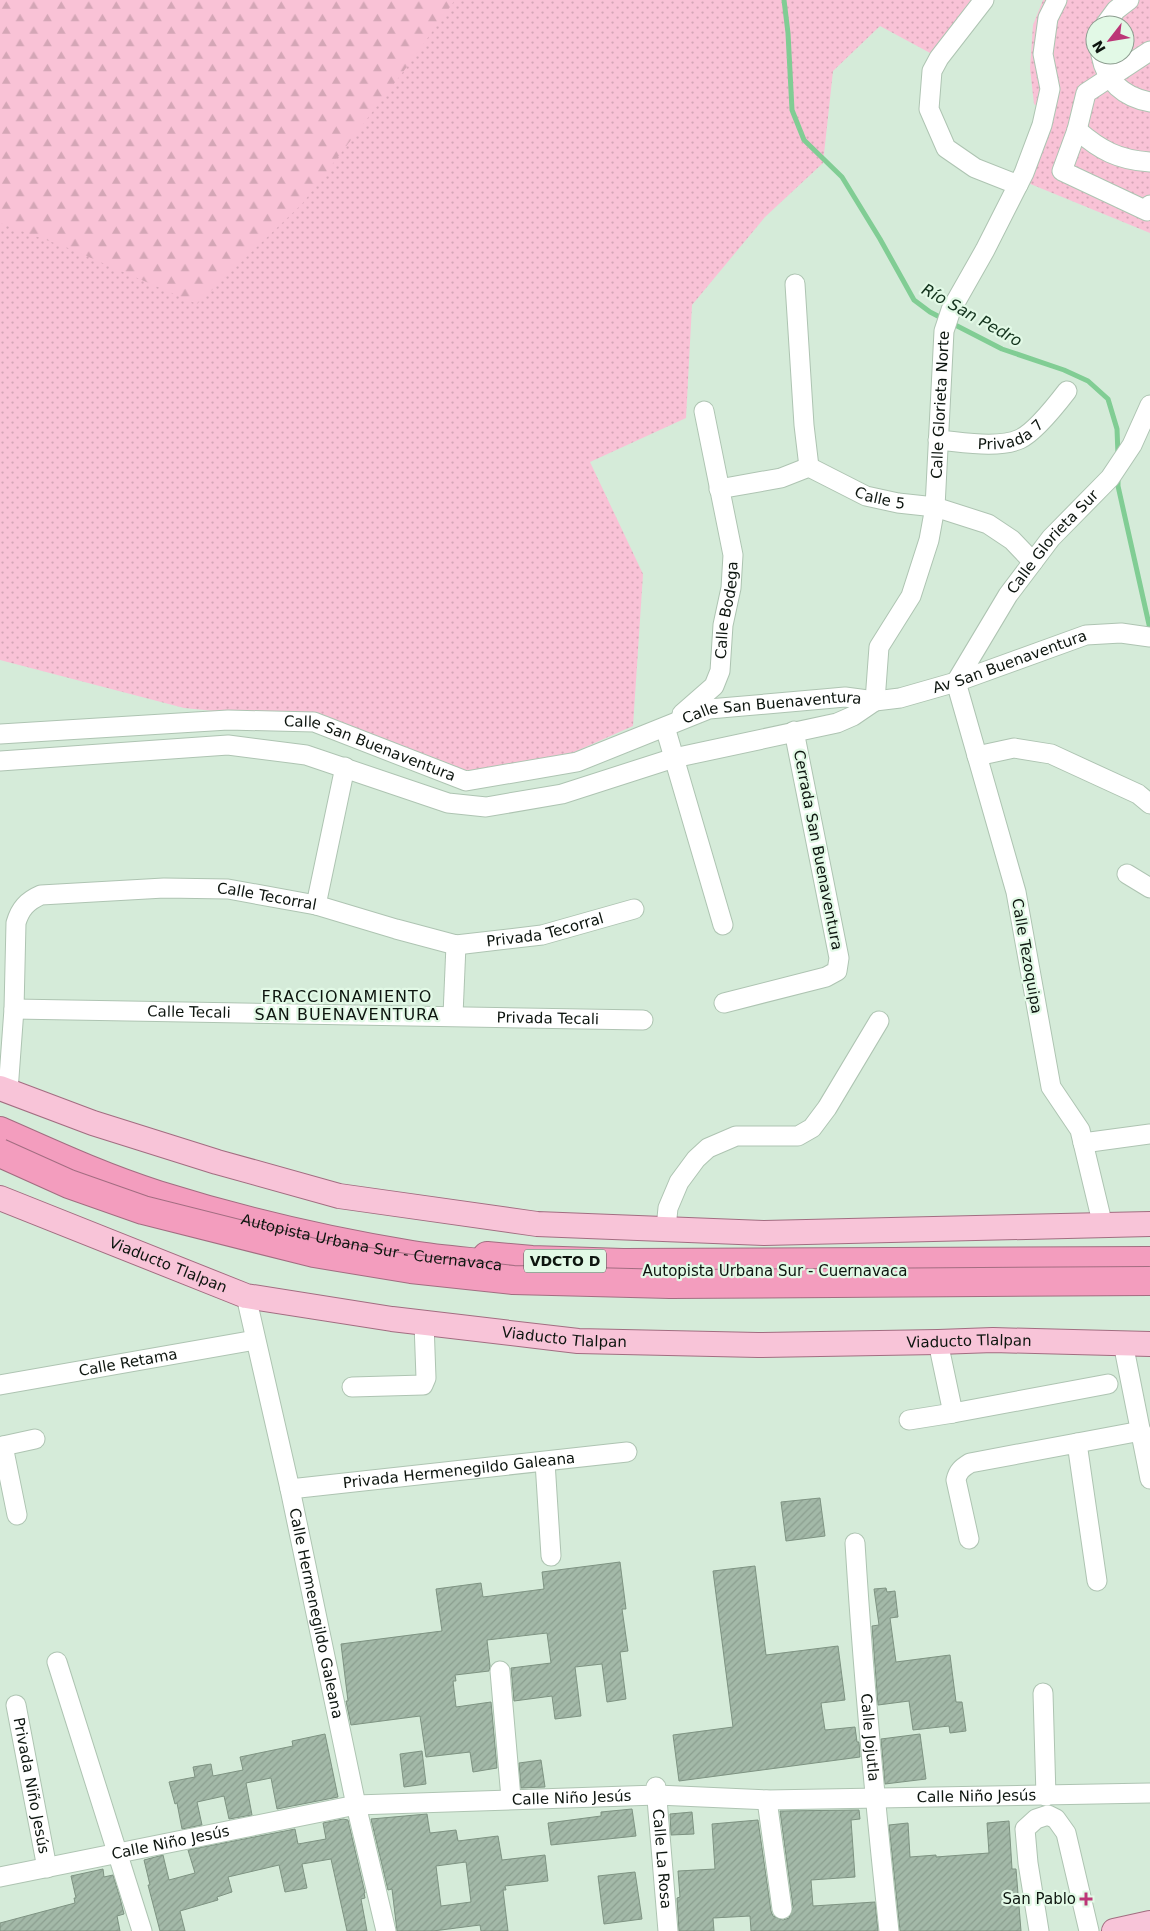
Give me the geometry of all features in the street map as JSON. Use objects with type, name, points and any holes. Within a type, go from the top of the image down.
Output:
[{"type":"highway","name":"VDCTO D","points":[[0,1124],[63,1152],[233,1210],[298,1226],[456,1254],[532,1260],[623,1263],[1150,1261]]},
{"type":"highway","name":"Autopista Urbana Sur - Cuernavaca","points":[[0,1132],[86,1169],[204,1209],[335,1241],[413,1255],[520,1267],[674,1271],[1066,1271],[1150,1268]]},
{"type":"highway","name":"VDCTO D","points":[[0,1153],[142,1214],[300,1258],[400,1273],[512,1286],[627,1292],[1150,1288]]},
{"type":"highway","name":"Autopista Urbana Sur - Cuernavaca","points":[[0,1153],[70,1184],[143,1210],[314,1253],[411,1269],[513,1280],[670,1284],[1150,1281]]},
{"type":"main road","points":[[4,1090],[93,1123],[217,1162],[339,1196],[537,1224],[764,1233],[1150,1224]]},
{"type":"main road","name":"Viaducto Tlalpan","points":[[0,1198],[246,1296],[424,1323],[578,1341],[758,1345],[993,1340],[1150,1344]]},
{"type":"main road","points":[[1114,1931],[1150,1923]]},
{"type":"street","points":[[984,0],[939,58],[932,71],[929,109],[946,148],[975,168],[1018,185]]},
{"type":"street","name":"Calle Glorieta Norte","points":[[875,701],[879,647],[910,596],[929,540],[935,507],[944,331],[951,310],[985,250],[1018,185],[1042,125],[1050,89],[1043,54],[1048,18],[1057,0]]},
{"type":"street","points":[[1150,51],[1086,93],[1077,130],[1062,171],[1147,212],[1150,205]]},
{"type":"street","points":[[1102,65],[1108,77],[1120,91],[1136,99],[1150,102]]},
{"type":"street","points":[[1077,130],[1096,147],[1131,161],[1150,162]]},
{"type":"street","points":[[719,490],[781,478],[809,467],[804,425],[795,284]]},
{"type":"street","name":"Privada 7","points":[[938,440],[995,444],[1020,438],[1050,414],[1067,392]]},
{"type":"street","name":"Calle Glorieta Sur","points":[[956,682],[1008,595],[1050,538],[1110,478],[1132,445],[1150,405]]},
{"type":"street","name":"Calle Bodega","points":[[665,727],[704,697],[714,686],[720,671],[723,625],[731,588],[733,555],[704,411]]},
{"type":"street","name":"Calle 5","points":[[809,467],[866,496],[935,507],[988,524],[1012,540],[1033,562]]},
{"type":"street","name":"Av San Buenaventura","points":[[900,698],[956,682],[1086,635],[1121,633],[1150,638]]},
{"type":"street","name":"Calle Tezoquipa","points":[[956,682],[1016,892],[1051,1087],[1080,1130],[1103,1226]]},
{"type":"street","name":"Calle San Buenaventura","points":[[0,734],[228,720],[314,722],[466,781],[577,762],[709,709],[845,697],[875,701],[900,698]]},
{"type":"street","name":"Calle San Buenaventura","points":[[0,761],[228,745],[306,755],[448,803],[486,807],[562,794],[674,758],[838,723],[853,716],[875,701]]},
{"type":"street","points":[[665,727],[723,925]]},
{"type":"street","name":"Cerrada San Buenaventura","points":[[724,1003],[826,977],[837,970],[839,958],[794,732]]},
{"type":"street","points":[[977,756],[1014,748],[1051,754],[1138,794],[1150,804]]},
{"type":"street","name":"Calle San Buenaventura","points":[[316,905],[345,767]]},
{"type":"street","points":[[1127,874],[1150,888]]},
{"type":"street","name":"Calle Tecorral","points":[[14,1009],[16,923],[19,912],[30,900],[41,895],[164,888],[228,889],[316,905],[396,929],[456,944]]},
{"type":"street","name":"Privada Tecorral","points":[[456,944],[542,936],[634,909]]},
{"type":"street","points":[[453,1015],[456,944]]},
{"type":"street","points":[[4,1090],[14,1009]]},
{"type":"street","name":"Calle Tecali","points":[[14,1009],[453,1015]]},
{"type":"street","name":"Privada Tecali","points":[[453,1015],[643,1020]]},
{"type":"street","points":[[666,1228],[668,1208],[679,1182],[696,1159],[708,1148],[736,1136],[798,1136],[812,1128],[827,1108],[880,1021]]},
{"type":"street","points":[[1083,1143],[1150,1134]]},
{"type":"street","name":"Calle Hermenegildo Galeana","points":[[246,1296],[290,1489],[356,1805],[386,1931]]},
{"type":"street","points":[[352,1387],[423,1385],[426,1378],[424,1323]]},
{"type":"street","name":"Calle Retama","points":[[0,1385],[255,1340]]},
{"type":"street","points":[[938,1342],[953,1413]]},
{"type":"street","points":[[1123,1343],[1150,1479]]},
{"type":"street","points":[[909,1420],[1108,1384]]},
{"type":"street","points":[[969,1539],[956,1480],[962,1468],[970,1464],[1140,1431]]},
{"type":"street","points":[[17,1515],[2,1447],[36,1439]]},
{"type":"street","points":[[1077,1443],[1097,1581]]},
{"type":"street","name":"Privada Hermenegildo Galeana","points":[[290,1489],[627,1452]]},
{"type":"street","points":[[545,1462],[552,1556]]},
{"type":"street","name":"Calle Jojutla","points":[[855,1543],[874,1799],[889,1931]]},
{"type":"street","points":[[57,1662],[142,1931]]},
{"type":"street","points":[[500,1671],[511,1798]]},
{"type":"street","points":[[1043,1693],[1046,1796]]},
{"type":"street","name":"Privada Niño Jesús","points":[[16,1705],[48,1868]]},
{"type":"street","name":"Calle Niño Jesús","points":[[0,1877],[356,1805],[652,1790],[767,1800],[1150,1793]]},
{"type":"street","name":"Calle La Rosa","points":[[652,1790],[668,1931]]},
{"type":"street","points":[[767,1800],[782,1909]]},
{"type":"street","points":[[1040,1931],[1028,1862],[1025,1829],[1036,1819],[1048,1815],[1056,1819],[1066,1833],[1089,1931]]},
{"type":"green space","points":[[0,0],[989,0],[945,61],[880,26],[833,71],[823,163],[765,217],[692,305],[686,418],[590,462],[643,574],[633,726],[572,753],[449,775],[267,716],[184,708],[0,660]]},
{"type":"green space","points":[[0,0],[455,0],[406,68],[302,204],[197,304],[68,248],[0,223]]},
{"type":"green space","points":[[1043,0],[1150,0],[1150,233],[1028,183],[1053,117],[1034,104],[1030,68],[1033,25]]},
{"type":"building","points":[[820,1498],[825,1536],[786,1541],[781,1502]]},
{"type":"building","points":[[620,1562],[626,1609],[622,1609],[628,1651],[620,1652],[626,1699],[607,1702],[602,1664],[575,1667],[581,1716],[555,1719],[552,1696],[514,1701],[511,1668],[551,1663],[547,1633],[487,1640],[489,1671],[455,1675],[456,1681],[453,1681],[456,1707],[491,1702],[497,1768],[473,1772],[470,1752],[426,1757],[420,1716],[351,1725],[346,1701],[348,1701],[341,1644],[442,1631],[436,1589],[481,1583],[483,1597],[544,1589],[542,1572]]},
{"type":"building","points":[[755,1566],[766,1655],[838,1646],[845,1700],[821,1703],[825,1730],[855,1727],[860,1757],[679,1781],[673,1735],[733,1727],[713,1571]]},
{"type":"building","points":[[886,1588],[887,1592],[895,1591],[898,1617],[890,1618],[896,1662],[950,1655],[956,1702],[962,1702],[966,1731],[950,1733],[949,1726],[913,1730],[909,1701],[878,1705],[872,1626],[879,1625],[874,1589]]},
{"type":"building","points":[[325,1734],[338,1797],[277,1809],[271,1778],[246,1783],[252,1815],[229,1819],[224,1796],[197,1802],[202,1825],[182,1829],[177,1803],[175,1804],[169,1782],[195,1777],[193,1767],[211,1764],[213,1776],[243,1770],[240,1757],[293,1746],[292,1741]]},
{"type":"building","points":[[920,1734],[926,1779],[885,1784],[881,1739]]},
{"type":"building","points":[[422,1751],[426,1784],[404,1787],[400,1754]]},
{"type":"building","points":[[541,1760],[545,1787],[521,1788],[519,1763]]},
{"type":"building","points":[[632,1809],[636,1836],[551,1845],[548,1823],[601,1816],[601,1812]]},
{"type":"building","points":[[859,1810],[860,1819],[851,1820],[855,1877],[811,1880],[813,1906],[875,1902],[878,1931],[751,1931],[750,1916],[713,1918],[714,1931],[679,1931],[677,1898],[680,1897],[678,1871],[715,1869],[712,1824],[758,1820],[771,1911],[773,1916],[783,1920],[789,1918],[793,1907],[780,1811]]},
{"type":"building","points":[[692,1812],[694,1834],[671,1835],[670,1814]]},
{"type":"building","points":[[427,1814],[430,1833],[456,1830],[458,1841],[498,1836],[502,1860],[545,1855],[548,1881],[505,1886],[506,1890],[503,1890],[508,1931],[481,1931],[480,1925],[433,1931],[397,1931],[392,1889],[388,1890],[371,1819]],"holes":[[[466,1862],[471,1902],[441,1906],[436,1866]]]},
{"type":"building","points":[[343,1819],[348,1820],[365,1893],[365,1898],[361,1899],[367,1931],[347,1931],[331,1859],[302,1864],[307,1888],[285,1892],[279,1865],[228,1877],[232,1892],[217,1897],[218,1900],[180,1911],[185,1931],[160,1931],[148,1885],[150,1885],[144,1860],[163,1855],[169,1880],[195,1873],[188,1850],[295,1829],[298,1844],[326,1839],[323,1823]]},
{"type":"building","points":[[1009,1821],[1012,1869],[1016,1869],[1021,1931],[900,1931],[889,1825],[908,1823],[910,1857],[936,1855],[936,1857],[989,1853],[987,1823]]},
{"type":"building","points":[[103,1869],[104,1877],[113,1875],[120,1898],[124,1914],[117,1916],[120,1931],[0,1931],[0,1923],[75,1903],[74,1898],[76,1898],[71,1876]]},
{"type":"building","points":[[635,1872],[642,1919],[604,1924],[598,1876]]},
{"type":"waterway","name":"Río San Pedro","points":[[784,0],[788,33],[792,110],[804,140],[842,177],[914,300],[930,312],[1002,349],[1064,370],[1088,381],[1108,399],[1117,429],[1118,455]]},
{"type":"waterway","name":"Río San Pedro","points":[[1118,476],[1118,486],[1150,629]]},
{"type":"place","name":"San Pablo","points":[[1086,1899]]},
{"type":"district","name":"FRACCIONAMIENTO SAN BUENAVENTURA","points":[[347,1005]]}]
